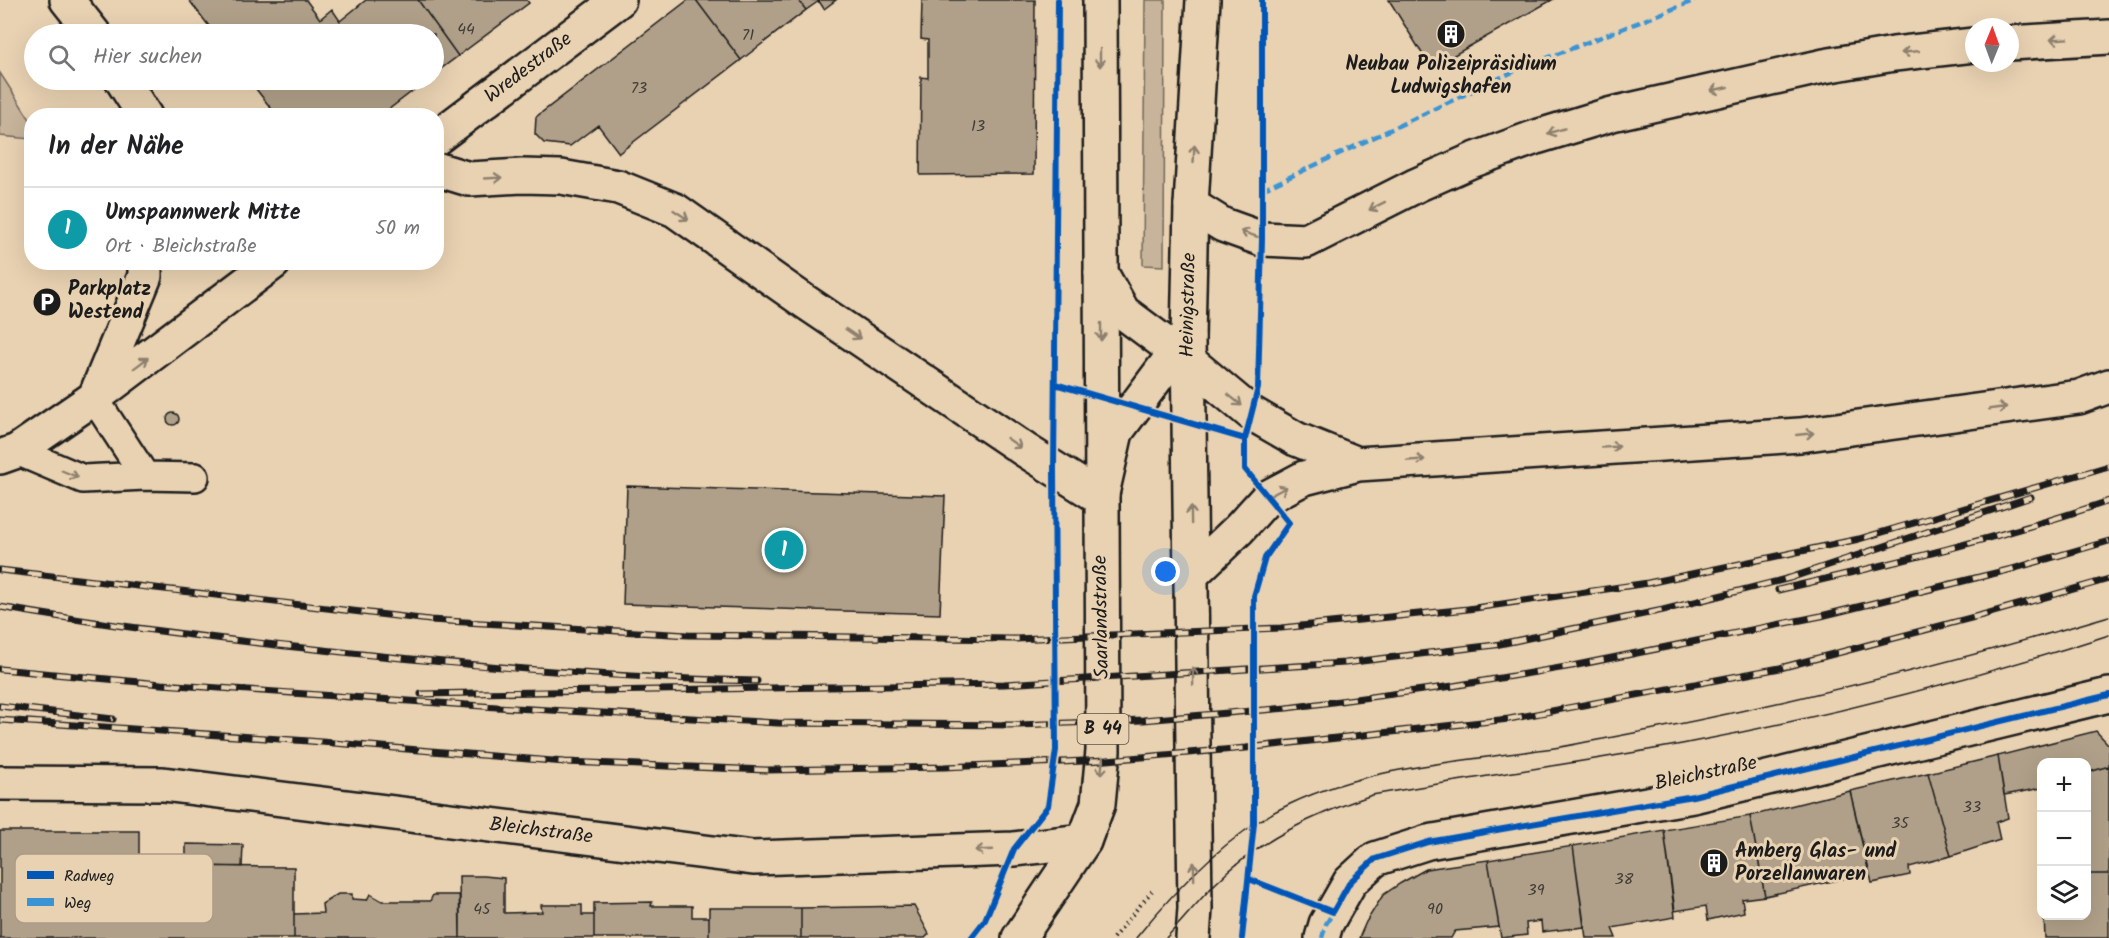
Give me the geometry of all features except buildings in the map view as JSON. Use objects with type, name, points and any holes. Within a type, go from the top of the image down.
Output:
[{"type":"main road","points":[[67,0],[86,24]]},
{"type":"main road","name":"Wredestraße","points":[[444,132],[619,0]]},
{"type":"main road","points":[[1100,0],[1101,273],[1123,312],[1184,351],[1251,413],[1296,439],[1358,464]]},
{"type":"main road","name":"Heinigstraße","points":[[1197,935],[1192,574],[1184,351],[1203,0]]},
{"type":"main road","points":[[2019,42],[2109,37]]},
{"type":"main road","points":[[1191,205],[1223,225],[1262,239],[1306,242],[1418,185],[1471,161],[1533,138],[1601,117],[1824,66],[1894,54],[1965,46]]},
{"type":"main road","points":[[128,90],[140,108]]},
{"type":"main road","points":[[444,171],[470,179],[522,176],[561,177],[618,186],[675,210],[804,301],[1016,444],[1101,498],[1116,432],[1184,351]]},
{"type":"main road","points":[[94,398],[145,276],[145,270]]},
{"type":"main road","points":[[8,454],[94,398],[263,270]]},
{"type":"main road","name":"Saarlandstraße","points":[[1019,938],[1084,841],[1098,804],[1103,751],[1101,273]]},
{"type":"main road","points":[[1192,574],[1239,529],[1268,497],[1304,478],[1358,464],[1800,435],[2079,397],[2109,386]]},
{"type":"main road","name":"Bleichstraße","points":[[1322,938],[1326,924],[1350,882],[1375,859],[1428,842],[1693,796],[2109,695]]},
{"type":"main road","name":"Bleichstraße","points":[[0,783],[163,784],[753,858],[1014,849],[1084,841]]},
{"type":"lane","points":[[94,398],[144,476]]},
{"type":"lane","points":[[8,454],[83,479],[144,476],[195,477]]},
{"type":"path","points":[[1113,938],[1158,883]]},
{"type":"shaded area","points":[[1145,0],[1165,0],[1164,266],[1143,265]]},
{"type":"shaded area","points":[[0,73],[24,110],[24,138],[0,136]]},
{"type":"tram line","points":[[1136,938],[1169,899],[1226,845],[1268,816],[1321,791],[1383,773],[1567,746],[1794,699],[1984,652],[2109,616]]},
{"type":"tram line","points":[[1166,938],[1216,883],[1250,854],[1309,820],[1372,795],[1643,751],[1790,722],[1951,682],[2109,635]]},
{"type":"railway","points":[[0,570],[430,620],[688,635],[1015,639],[1281,628],[1468,609],[1648,583],[1859,539],[2109,466]]},
{"type":"railway","points":[[421,694],[1004,684],[1345,663],[1495,645],[1663,610],[1790,578],[2031,497]]},
{"type":"railway","points":[[1778,590],[1986,539],[2109,501]]},
{"type":"railway","points":[[0,669],[161,684],[778,723],[1019,725],[1143,720],[1287,708],[1453,686],[1572,666],[1821,616],[2012,569],[2109,541]]},
{"type":"railway","points":[[0,720],[309,741],[565,762],[766,770],[944,767],[1107,760],[1246,748],[1509,719],[1780,668],[2109,579]]},
{"type":"railway","points":[[0,607],[196,636],[424,660],[591,674],[757,681]]},
{"type":"railway","points":[[0,706],[113,719]]},
{"type":"marked path","points":[[1262,190],[1519,69],[1696,0]]},
{"type":"marked path","points":[[1322,938],[1326,924],[1336,908]]},
{"type":"cycle path","points":[[971,938],[985,920],[1014,849],[1048,806],[1056,750],[1054,469],[1058,0]]},
{"type":"cycle path","points":[[1242,938],[1254,823],[1254,596],[1265,558],[1289,523],[1245,469],[1245,439],[1258,388],[1262,239],[1262,0]]},
{"type":"cycle path","points":[[1055,384],[1245,439]]},
{"type":"cycle path","points":[[1249,879],[1333,912],[1350,882],[1375,859],[1428,842],[1693,796],[2109,695]]},
{"type":"place","name":"Neubau Polizeipräsidium Ludwigshafen","points":[[1451,34]]},
{"type":"place","name":"Parkplatz Westend","points":[[47,302]]},
{"type":"place","name":"Umspannwerk Mitte","points":[[784,550]]},
{"type":"place","name":"Amberg Glas- und Porzellanwaren","points":[[1714,863]]}]
